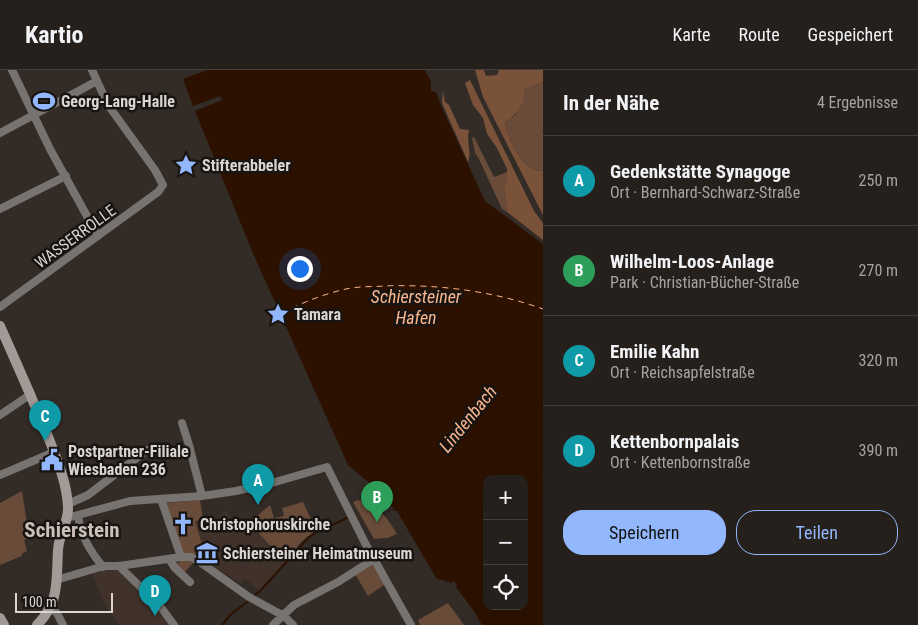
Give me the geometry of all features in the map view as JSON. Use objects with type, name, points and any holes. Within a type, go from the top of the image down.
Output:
[{"type":"street","points":[[12,70],[98,236]]},
{"type":"street","points":[[0,133],[97,81],[92,70]]},
{"type":"street","name":"WASSERROLLE","points":[[0,307],[158,192],[163,186],[155,170],[114,115],[97,81]]},
{"type":"street","points":[[0,209],[66,176]]},
{"type":"street","points":[[0,326],[31,394],[54,452],[68,504],[67,518],[58,542],[54,601],[51,609],[38,625]]},
{"type":"street","points":[[0,415],[31,394]]},
{"type":"street","points":[[182,423],[202,496]]},
{"type":"street","points":[[68,504],[88,495],[147,450]]},
{"type":"street","points":[[0,475],[54,452]]},
{"type":"street","points":[[67,518],[122,503],[202,496],[268,484],[327,468],[372,560],[411,625]]},
{"type":"street","points":[[161,500],[181,557]]},
{"type":"street","points":[[78,516],[82,535],[94,556],[103,566]]},
{"type":"street","points":[[56,580],[103,566],[119,566],[191,557],[252,598],[284,616],[293,625]]},
{"type":"street","points":[[169,559],[175,568],[190,582]]},
{"type":"street","points":[[274,625],[294,605],[338,582],[372,560]]},
{"type":"street","points":[[119,566],[160,606],[174,625]]},
{"type":"street","points":[[51,609],[57,614],[63,625]]},
{"type":"street","points":[[0,618],[4,625]]},
{"type":"shaded area","points":[[475,70],[484,70],[486,76],[497,75],[499,70],[543,70],[543,82],[524,90],[523,101],[519,109],[505,123],[509,138],[523,161],[529,167],[543,171],[543,215],[483,97]]},
{"type":"shaded area","points":[[470,80],[534,211],[543,223],[543,240],[507,212],[504,185],[507,179],[507,169],[497,148],[487,134],[483,118],[473,105],[465,83]]},
{"type":"shaded area","points":[[543,82],[543,171],[529,167],[523,161],[509,138],[505,123],[516,114],[524,90]]},
{"type":"shaded area","points":[[443,91],[445,102],[449,105],[460,129],[469,130],[468,162],[442,103]]},
{"type":"shaded area","points":[[474,137],[494,177],[507,172],[507,179],[504,185],[507,212],[502,209],[475,153],[472,138]]},
{"type":"shaded area","points":[[22,491],[28,530],[50,525],[51,533],[24,540],[27,551],[22,556],[0,565],[0,503]]},
{"type":"shaded area","points":[[200,500],[203,518],[195,522],[202,544],[196,548],[194,562],[184,573],[175,565],[182,560],[165,505],[166,503]]},
{"type":"shaded area","points":[[358,500],[370,504],[381,512],[397,534],[387,538],[374,539],[353,502]]},
{"type":"shaded area","points":[[303,502],[316,530],[301,542],[259,590],[245,579],[241,584],[220,572],[208,563],[196,548],[194,522],[211,515],[214,520],[226,511],[239,528],[251,521],[270,505],[274,518],[284,516],[282,508]]},
{"type":"shaded area","points":[[303,502],[316,530],[301,542],[285,562],[255,529],[246,534],[240,527],[251,521],[270,505],[274,518],[284,516],[282,508]]},
{"type":"shaded area","points":[[371,562],[384,585],[368,596],[355,574]]},
{"type":"shaded area","points":[[114,569],[121,573],[155,607],[169,625],[119,625],[104,603],[92,574]]},
{"type":"shaded area","points":[[448,603],[464,625],[420,625],[418,620]]},
{"type":"water","name":"Schiersteiner Hafen","points":[[207,70],[425,70],[431,82],[431,91],[436,92],[485,201],[543,244],[543,625],[482,625],[456,587],[457,585],[454,581],[451,583],[436,578],[397,511],[393,510],[394,508],[378,497],[378,490],[348,465],[252,251],[195,111],[222,100],[220,96],[193,106],[183,79]]},
{"type":"waterway","name":"Lindenbach","points":[[253,597],[309,537],[347,518]]},
{"type":"waterway","name":"Lindenbach","points":[[222,625],[231,614],[250,600]]},
{"type":"ferry route","points":[[292,308],[346,289],[425,286],[485,293],[543,309]]},
{"type":"place","name":"Georg-Lang-Halle","points":[[44,101]]},
{"type":"place","name":"Stifterabbeler","points":[[186,165]]},
{"type":"place","name":"Tamara","points":[[278,314]]},
{"type":"place","name":"Emilie Kahn","points":[[45,441]]},
{"type":"place","name":"Postpartner-Filiale Wiesbaden 236","points":[[52,460]]},
{"type":"place","name":"Gedenkstätte Synagoge","points":[[258,505]]},
{"type":"place","name":"Wilhelm-Loos-Anlage","points":[[377,522]]},
{"type":"place","name":"Christophoruskirche","points":[[183,524]]},
{"type":"place","name":"Schiersteiner Heimatmuseum","points":[[207,553]]},
{"type":"place","name":"Kettenbornpalais","points":[[155,616]]},
{"type":"district","name":"Schierstein","points":[[72,530]]}]
